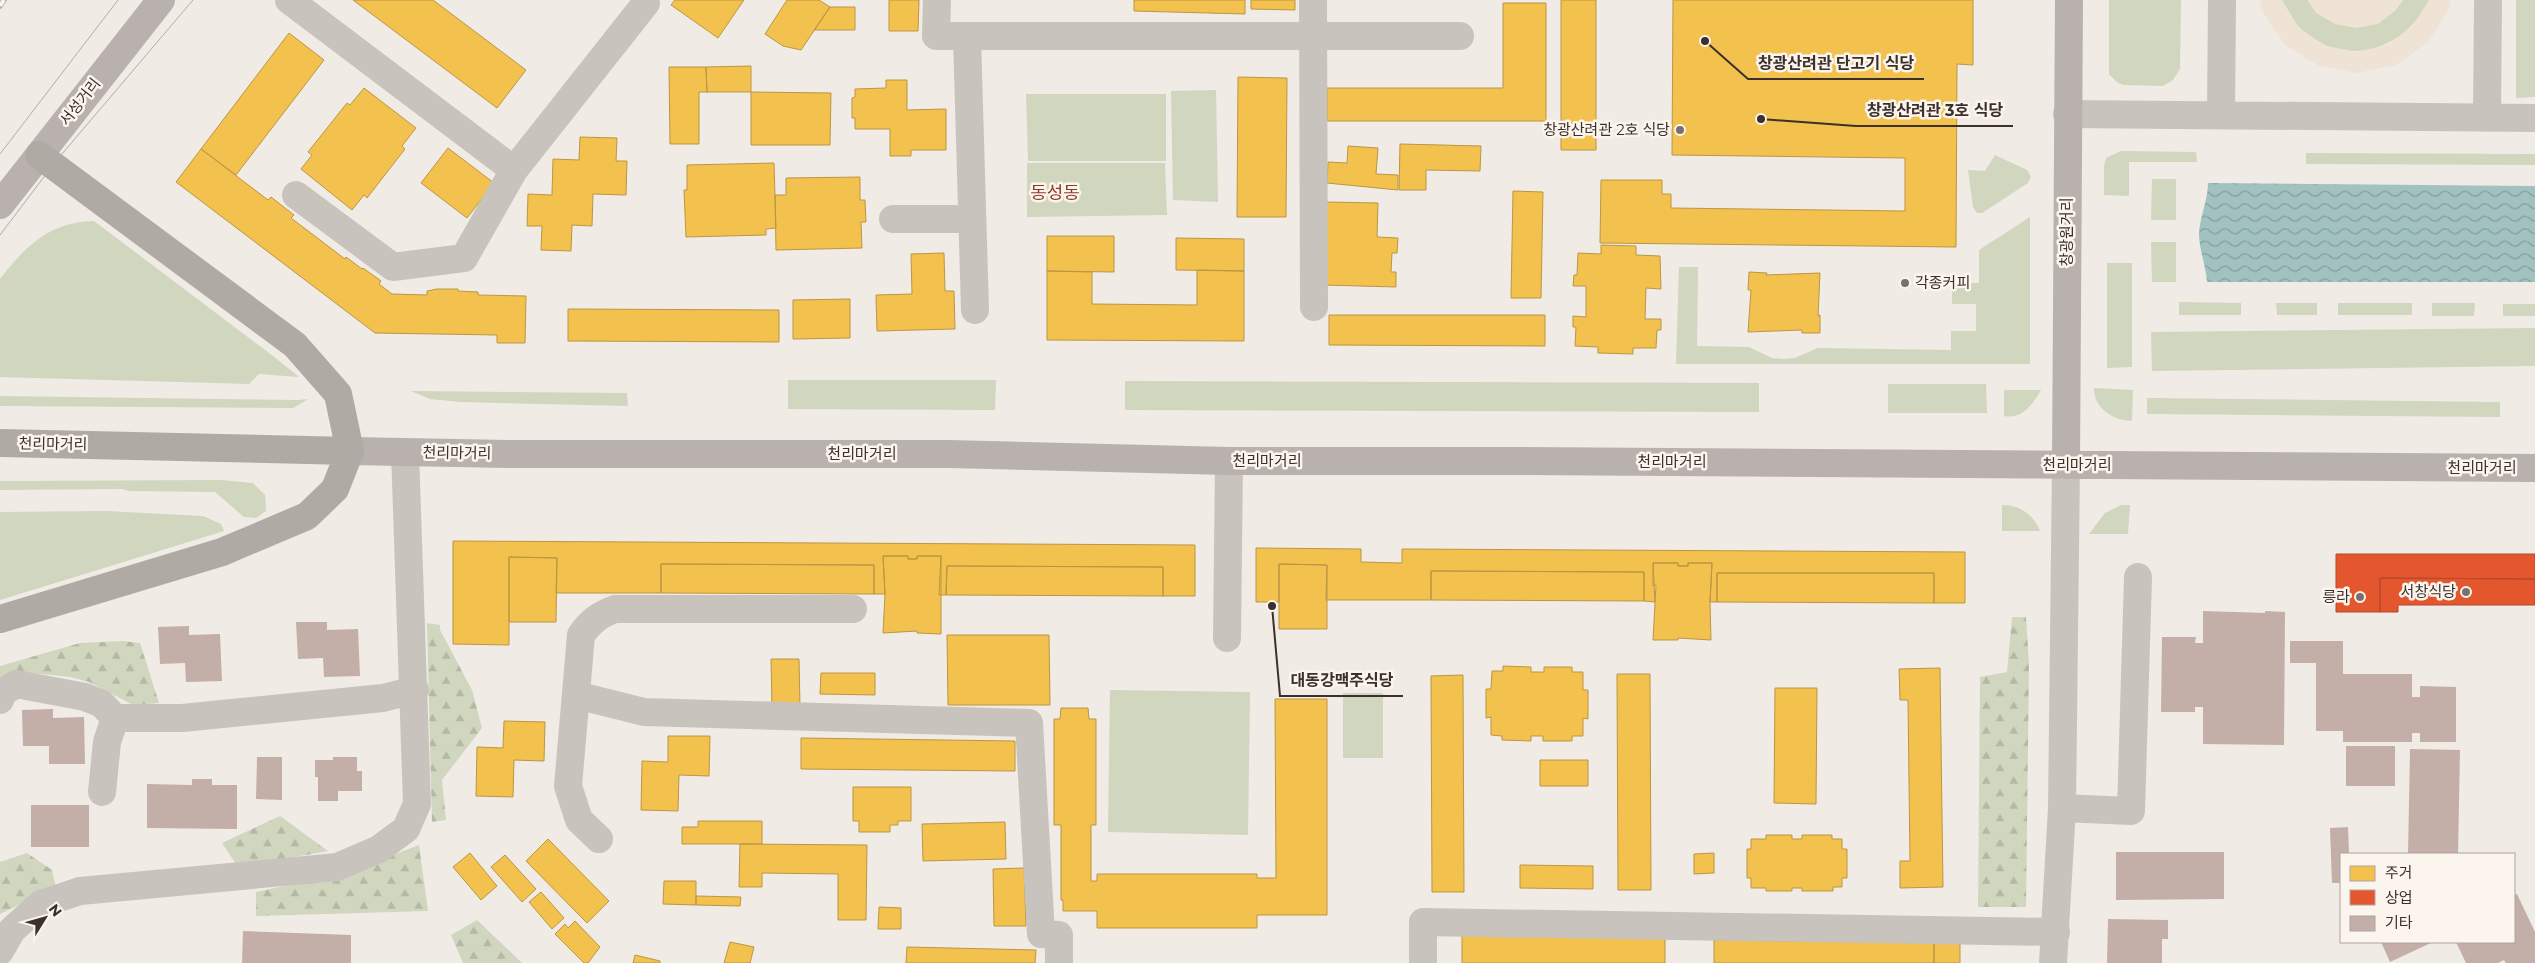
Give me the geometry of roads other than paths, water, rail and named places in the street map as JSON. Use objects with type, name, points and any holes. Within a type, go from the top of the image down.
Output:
[{"type":"highway","points":[[0,619],[222,552],[307,516],[335,489],[350,451],[338,394],[295,345],[39,154]]},
{"type":"highway","name":"천리마거리","points":[[0,443],[350,451]]},
{"type":"main road","name":"서성거리","points":[[0,205],[160,0]]},
{"type":"main road","name":"창광원거리","points":[[2066,465],[2069,0]]},
{"type":"main road","name":"천리마거리","points":[[350,451],[950,454],[1230,461],[2535,468]]},
{"type":"street","points":[[289,0],[514,170]]},
{"type":"street","points":[[937,0],[936,36],[1460,36]]},
{"type":"street","points":[[1313,0],[1314,307]]},
{"type":"street","points":[[2221,115],[2222,0]]},
{"type":"street","points":[[2488,0],[2488,117]]},
{"type":"street","points":[[296,195],[393,266],[464,258],[514,170],[646,3]]},
{"type":"street","points":[[967,37],[975,310]]},
{"type":"street","points":[[2067,114],[2535,118]]},
{"type":"street","points":[[893,219],[972,219]]},
{"type":"street","points":[[0,951],[12,930],[41,904],[80,891],[337,867],[379,849],[406,828],[417,804],[415,690],[405,452]]},
{"type":"street","points":[[1226,638],[1230,461]]},
{"type":"street","points":[[2053,963],[2062,808],[2066,465]]},
{"type":"street","points":[[2062,808],[2131,811],[2138,577]]},
{"type":"street","points":[[598,839],[579,820],[568,786],[581,635],[595,618],[615,609],[853,609]]},
{"type":"street","points":[[0,700],[2,693],[16,684],[58,690],[102,704],[114,718],[182,718],[383,698],[415,690]]},
{"type":"street","points":[[576,695],[644,712],[1029,723],[1040,934],[1059,935],[1059,963]]},
{"type":"street","points":[[102,792],[106,742],[114,718]]},
{"type":"street","points":[[1423,963],[1423,922],[2056,932]]},
{"type":"water","points":[[2208,183],[2535,186],[2535,282],[2207,282],[2199,236]]},
{"type":"tram line","points":[[0,154],[118,0]]},
{"type":"tram line","points":[[0,235],[56,161],[193,0]]},
{"type":"railway","points":[[0,6],[4,0]]},
{"type":"place","name":"창광산려관 단고기 식당","points":[[1705,41]]},
{"type":"place","name":"창광산려관 3호 식당","points":[[1761,119]]},
{"type":"place","name":"창광산려관 2호 식당","points":[[1680,130]]},
{"type":"place","name":"각종커피","points":[[1905,283]]},
{"type":"place","name":"서창식당","points":[[2466,592]]},
{"type":"place","name":"릉라","points":[[2360,597]]},
{"type":"place","name":"대동강맥주식당","points":[[1272,606]]},
{"type":"district","name":"동성동","points":[[1055,193]]}]
